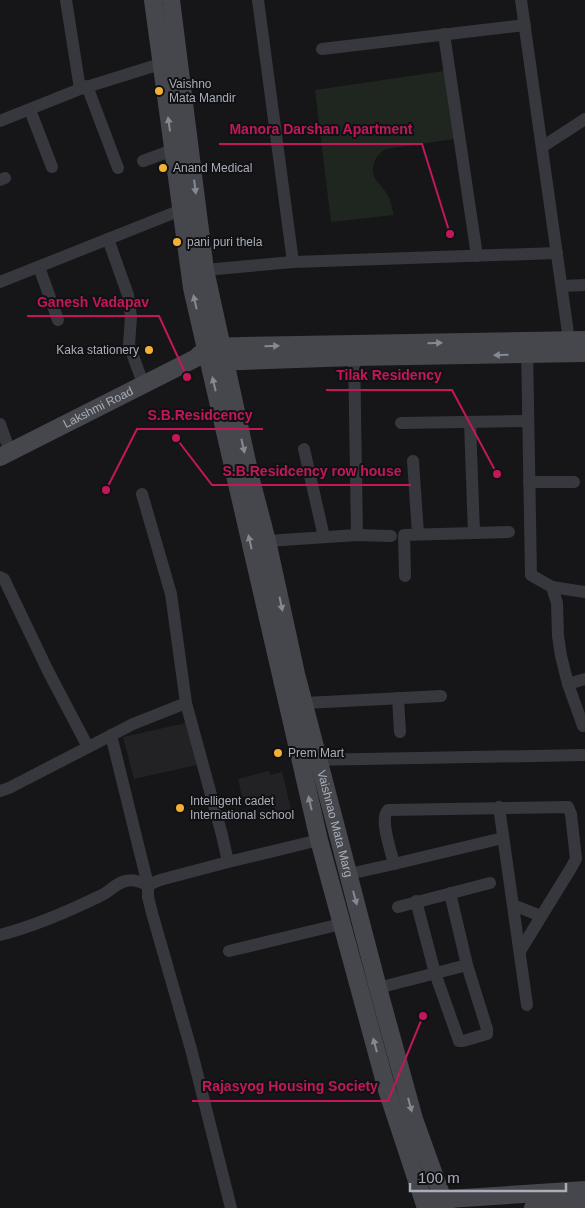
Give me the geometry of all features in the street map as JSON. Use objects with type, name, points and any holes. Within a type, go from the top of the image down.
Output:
[{"type":"main road","points":[[153,0],[192,288],[211,356]]},
{"type":"main road","points":[[171,0],[205,270],[211,356]]},
{"type":"main road","points":[[211,356],[578,347]]},
{"type":"main road","name":"Lakshmi Road","points":[[5,454],[144,386],[211,356]]},
{"type":"main road","name":"Vaishnao Mata Marg","points":[[211,356],[251,480],[267,540],[296,674],[378,988],[414,1119],[444,1204]]},
{"type":"main road","name":"Vaishnao Mata Marg","points":[[211,356],[319,840],[387,1090],[425,1204]]},
{"type":"main road","points":[[425,1204],[444,1204],[585,1190]]},
{"type":"main road","points":[[533,1208],[585,1205]]},
{"type":"street","points":[[66,0],[84,88],[118,168]]},
{"type":"street","points":[[258,0],[292,262]]},
{"type":"street","points":[[521,0],[562,286],[578,347]]},
{"type":"street","points":[[322,49],[525,25]]},
{"type":"street","points":[[444,34],[477,256]]},
{"type":"street","points":[[0,121],[84,88],[161,63],[179,60]]},
{"type":"street","points":[[30,110],[52,167]]},
{"type":"street","points":[[542,147],[585,119]]},
{"type":"street","points":[[143,161],[172,150]]},
{"type":"street","points":[[0,282],[181,210]]},
{"type":"street","points":[[108,239],[128,295],[132,317],[129,345],[144,386]]},
{"type":"street","points":[[205,270],[292,262],[558,253]]},
{"type":"street","points":[[38,266],[58,320]]},
{"type":"street","points":[[562,286],[585,285]]},
{"type":"street","points":[[527,348],[531,575],[552,587],[585,592]]},
{"type":"street","points":[[354,351],[357,535]]},
{"type":"street","points":[[401,423],[528,421]]},
{"type":"street","points":[[470,422],[474,533]]},
{"type":"street","points":[[0,424],[5,454]]},
{"type":"street","points":[[304,449],[324,537]]},
{"type":"street","points":[[413,461],[418,534]]},
{"type":"street","points":[[529,482],[574,482]]},
{"type":"street","points":[[142,494],[171,594],[186,703],[228,862]]},
{"type":"street","points":[[405,576],[404,535],[509,532]]},
{"type":"street","points":[[267,540],[357,535],[392,536]]},
{"type":"street","points":[[0,577],[4,579],[48,671],[88,747]]},
{"type":"street","points":[[552,587],[557,603],[558,636],[568,684],[583,726]]},
{"type":"street","points":[[568,684],[585,679]]},
{"type":"street","points":[[305,703],[441,696]]},
{"type":"street","points":[[398,698],[400,732]]},
{"type":"street","points":[[0,791],[133,724],[186,703]]},
{"type":"street","points":[[111,735],[148,885],[148,897],[152,913],[191,1049],[231,1208]]},
{"type":"street","points":[[300,760],[585,755]]},
{"type":"street","points":[[499,807],[528,1005]]},
{"type":"street","points":[[394,864],[384,822],[384,814],[388,810],[568,807],[580,859],[571,868],[520,951]]},
{"type":"street","points":[[349,874],[503,838]]},
{"type":"street","points":[[0,935],[30,928],[103,895],[118,883],[136,880],[148,885],[228,862],[319,840]]},
{"type":"street","points":[[398,907],[490,883]]},
{"type":"street","points":[[416,902],[435,973],[458,1038],[460,1041],[464,1041],[487,1034],[487,1029],[467,964],[450,893]]},
{"type":"street","points":[[513,905],[541,916]]},
{"type":"street","points":[[229,952],[341,924]]},
{"type":"street","points":[[378,988],[467,964]]},
{"type":"shaded area","points":[[444,71],[455,139],[386,149],[376,158],[373,171],[376,180],[389,198],[394,215],[331,222],[315,90]]},
{"type":"shaded area","points":[[186,723],[197,765],[134,779],[123,737]]},
{"type":"shaded area","points":[[269,771],[270,775],[282,772],[291,809],[274,813],[270,797],[247,805],[245,797],[242,797],[238,779]]},
{"type":"place","name":"Vaishno Mata Mandir","points":[[159,91]]},
{"type":"place","name":"Anand Medical","points":[[163,168]]},
{"type":"place","name":"Manora Darshan Apartment","points":[[450,234]]},
{"type":"place","name":"pani puri thela","points":[[177,242]]},
{"type":"place","name":"Kaka stationery","points":[[149,350]]},
{"type":"place","name":"Ganesh Vadapav","points":[[187,377]]},
{"type":"place","name":"S.B.Residcency row house","points":[[176,438]]},
{"type":"place","name":"Tilak Residency","points":[[497,474]]},
{"type":"place","name":"S.B.Residcency","points":[[106,490]]},
{"type":"place","name":"Prem Mart","points":[[278,753]]},
{"type":"place","name":"Intelligent cadet International school","points":[[180,808]]},
{"type":"place","name":"Rajasyog Housing Society","points":[[423,1016]]}]
